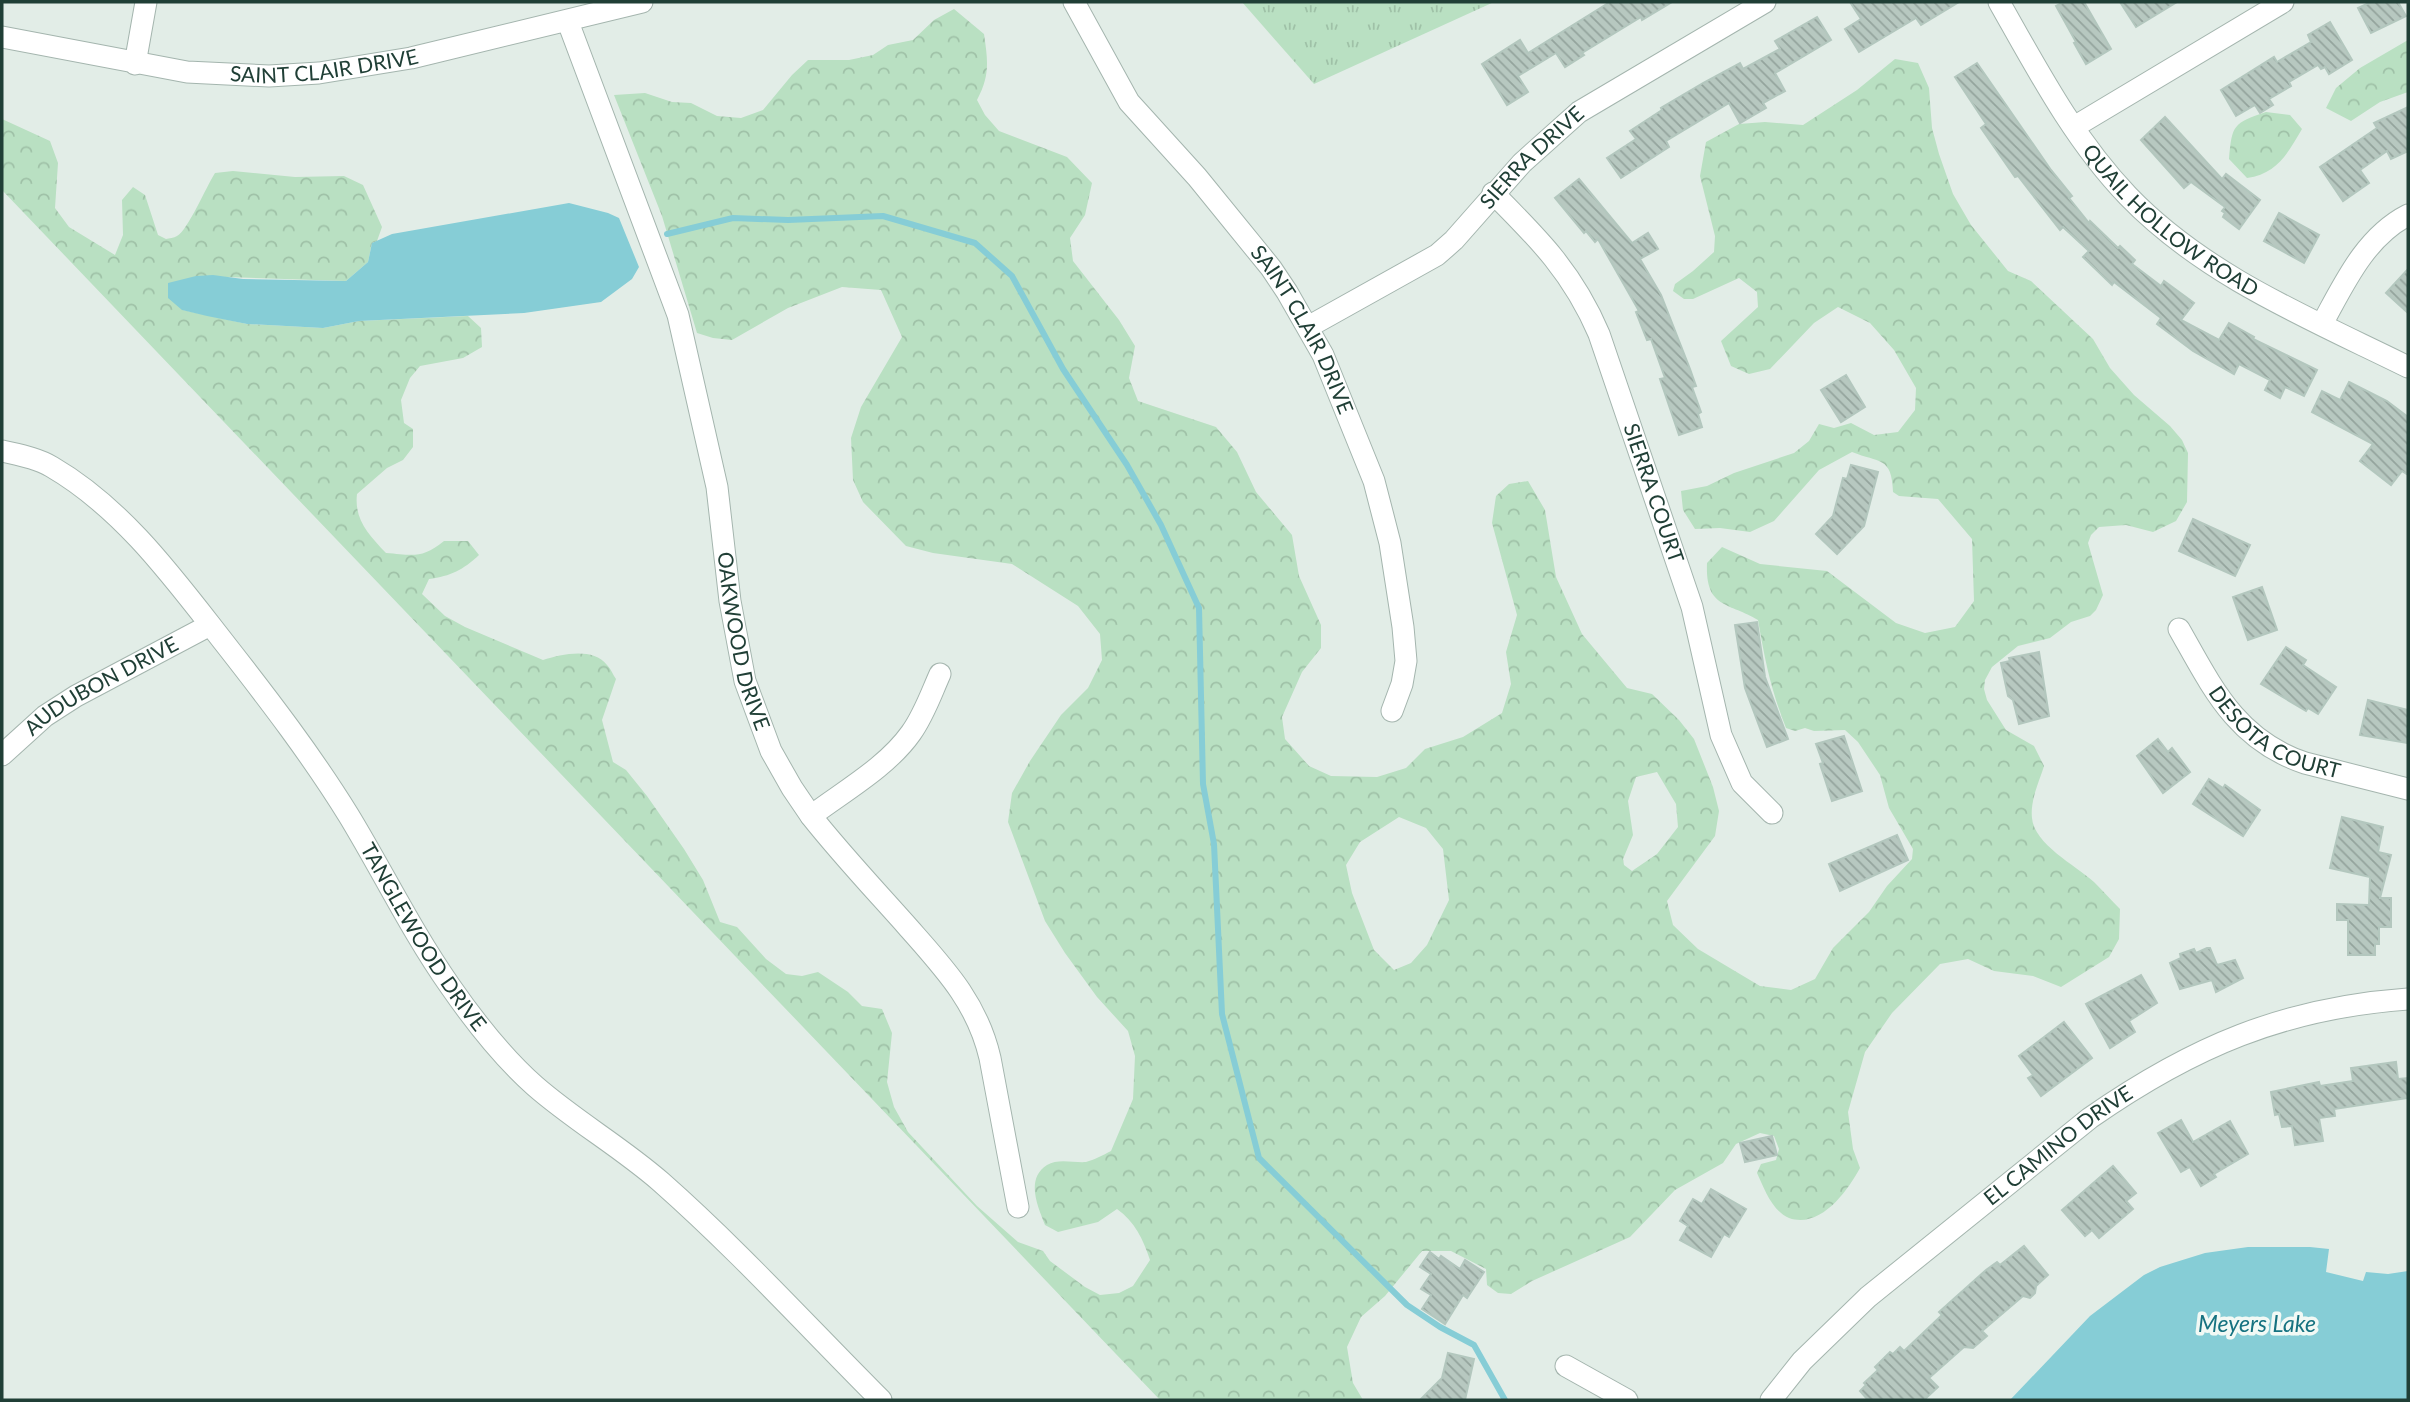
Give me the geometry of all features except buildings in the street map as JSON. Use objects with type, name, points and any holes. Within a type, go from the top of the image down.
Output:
[{"type":"street","points":[[135,64],[146,2]]},
{"type":"street","name":"SAINT CLAIR DRIVE","points":[[2,37],[187,72],[235,76],[319,73],[411,58],[642,2]]},
{"type":"street","name":"SAINT CLAIR DRIVE","points":[[1074,2],[1129,102],[1197,177],[1250,242],[1287,292],[1323,355],[1374,481],[1390,543],[1406,661],[1402,684],[1392,711]]},
{"type":"street","name":"SIERRA DRIVE","points":[[1308,327],[1437,255],[1545,141],[1588,106],[1765,2]]},
{"type":"street","name":"QUAIL HOLLOW ROAD","points":[[1999,2],[2074,127],[2113,180],[2165,231],[2219,270],[2408,367]]},
{"type":"street","points":[[2074,127],[2283,2]]},
{"type":"street","name":"OAKWOOD DRIVE","points":[[568,22],[678,315],[718,487],[730,601],[745,681],[771,751],[811,816],[946,970],[976,1016],[985,1035],[1018,1207]]},
{"type":"street","name":"SIERRA COURT","points":[[1493,193],[1554,256],[1585,301],[1682,571],[1704,651],[1721,735],[1742,783],[1772,813]]},
{"type":"street","points":[[2322,324],[2359,259],[2378,237],[2408,215]]},
{"type":"street","name":"TANGLEWOOD DRIVE","points":[[2,451],[49,465],[90,493],[139,539],[210,625],[312,760],[348,815],[421,940],[492,1042],[537,1088],[629,1156],[675,1195],[881,1400]]},
{"type":"street","name":"AUDUBON DRIVE","points":[[2,755],[45,716],[76,696],[210,625]]},
{"type":"street","name":"DESOTA COURT","points":[[2179,629],[2226,706],[2255,738],[2298,761],[2408,789]]},
{"type":"street","points":[[811,816],[901,746],[919,721],[940,674]]},
{"type":"street","name":"EL CAMINO DRIVE","points":[[1771,1400],[1802,1361],[1868,1297],[2090,1118],[2125,1094],[2179,1061],[2270,1024],[2329,1009],[2408,999]]},
{"type":"street","points":[[1566,1366],[1627,1400]]},
{"type":"green space","points":[[1242,2],[1494,2],[1314,84]]},
{"type":"green space","points":[[954,9],[984,34],[987,68],[977,100],[985,115],[999,131],[1067,157],[1092,183],[1085,215],[1070,238],[1073,261],[1119,320],[1135,346],[1129,378],[1138,401],[1216,427],[1237,452],[1256,492],[1292,535],[1299,576],[1321,625],[1321,648],[1302,672],[1282,717],[1285,739],[1309,766],[1331,776],[1377,777],[1406,768],[1425,749],[1463,737],[1502,713],[1511,684],[1506,652],[1517,615],[1492,523],[1496,496],[1509,484],[1528,481],[1545,510],[1556,577],[1582,634],[1627,688],[1652,694],[1679,720],[1694,739],[1713,787],[1719,811],[1715,836],[1667,901],[1673,925],[1698,949],[1760,986],[1791,990],[1815,979],[1833,948],[1869,912],[1887,886],[1912,859],[1913,849],[1889,808],[1880,775],[1858,742],[1845,730],[1814,731],[1805,728],[1795,731],[1786,728],[1769,675],[1758,620],[1715,597],[1707,578],[1707,563],[1722,547],[1760,564],[1827,571],[1896,623],[1925,633],[1955,627],[1974,601],[1972,539],[1938,499],[1899,496],[1893,492],[1887,466],[1852,452],[1819,470],[1774,521],[1750,532],[1720,528],[1695,529],[1683,510],[1681,491],[1707,486],[1734,473],[1794,453],[1809,441],[1819,424],[1834,428],[1851,423],[1874,435],[1898,432],[1915,410],[1916,388],[1894,350],[1870,323],[1838,307],[1814,323],[1770,369],[1749,374],[1731,366],[1721,341],[1758,307],[1757,292],[1739,278],[1693,299],[1684,299],[1673,291],[1675,284],[1714,252],[1715,236],[1700,176],[1706,142],[1739,124],[1765,122],[1803,125],[1857,90],[1895,59],[1918,63],[1929,88],[1932,128],[1939,154],[1953,194],[1971,225],[2008,271],[2031,281],[2093,339],[2110,368],[2134,395],[2170,426],[2182,440],[2188,453],[2187,502],[2176,521],[2153,532],[2126,525],[2099,527],[2088,543],[2103,595],[2096,610],[2090,616],[2071,622],[2050,638],[2018,646],[1992,667],[1985,680],[1987,700],[2006,730],[2034,746],[2044,766],[2032,805],[2034,828],[2047,845],[2094,882],[2120,909],[2119,939],[2109,957],[2061,987],[2033,976],[1994,971],[1968,959],[1940,964],[1892,1013],[1865,1052],[1848,1112],[1853,1149],[1860,1168],[1840,1197],[1822,1213],[1800,1220],[1789,1218],[1778,1210],[1757,1173],[1761,1164],[1776,1160],[1779,1149],[1774,1136],[1760,1133],[1736,1144],[1723,1163],[1675,1190],[1630,1237],[1532,1281],[1511,1294],[1498,1293],[1487,1285],[1486,1269],[1451,1251],[1422,1251],[1385,1296],[1361,1317],[1347,1347],[1353,1383],[1363,1400],[1160,1400],[2,190],[2,119],[50,141],[58,163],[55,208],[69,227],[115,255],[123,235],[122,200],[133,187],[145,195],[158,235],[166,239],[177,236],[186,226],[215,173],[233,171],[295,177],[344,176],[363,185],[382,227],[377,241],[372,243],[368,262],[346,281],[196,276],[183,310],[247,324],[323,328],[359,321],[468,316],[481,328],[482,347],[463,358],[420,366],[410,378],[401,400],[404,423],[413,429],[413,447],[403,460],[387,468],[357,494],[358,512],[364,526],[386,553],[417,554],[429,551],[444,541],[468,541],[479,555],[456,572],[429,579],[422,594],[445,616],[543,660],[568,654],[586,654],[601,659],[607,665],[616,679],[602,720],[613,762],[626,770],[684,849],[703,880],[720,922],[737,927],[766,959],[786,974],[802,976],[818,972],[848,992],[862,1006],[882,1009],[892,1033],[887,1082],[894,1107],[908,1132],[977,1206],[1018,1242],[1043,1251],[1050,1261],[1100,1295],[1119,1293],[1133,1286],[1150,1260],[1134,1225],[1117,1209],[1098,1222],[1058,1232],[1045,1225],[1037,1202],[1035,1185],[1040,1171],[1051,1163],[1086,1162],[1111,1151],[1133,1099],[1135,1056],[1128,1031],[1097,997],[1045,921],[1008,822],[1012,793],[1030,761],[1061,715],[1088,688],[1102,660],[1100,634],[1078,606],[1012,564],[933,553],[906,546],[863,502],[853,480],[851,438],[861,407],[902,337],[881,290],[842,287],[788,308],[732,340],[697,333],[662,216],[614,95],[645,93],[672,102],[691,103],[717,116],[741,118],[763,110],[808,60],[849,60],[873,55],[888,45],[913,40],[934,20]],"holes":[[[1657,772],[1676,804],[1678,827],[1657,854],[1632,871],[1624,865],[1623,859],[1633,835],[1628,801],[1636,777]],[[1399,817],[1426,828],[1443,849],[1449,900],[1427,945],[1411,963],[1394,970],[1374,950],[1352,893],[1346,865],[1360,842]]]},
{"type":"green space","points":[[2408,40],[2408,92],[2380,102],[2351,121],[2326,108],[2336,88],[2360,68]]},
{"type":"green space","points":[[2266,112],[2290,115],[2302,129],[2274,167],[2247,178],[2229,159],[2233,132],[2247,119]]},
{"type":"water","points":[[569,203],[619,218],[639,267],[632,279],[601,302],[524,313],[359,321],[323,328],[247,324],[182,310],[168,298],[168,283],[196,276],[346,281],[368,262],[372,243],[392,234]]},
{"type":"water","name":"Meyers Lake","points":[[2248,1247],[2329,1249],[2326,1272],[2363,1281],[2366,1272],[2388,1274],[2408,1271],[2408,1400],[2010,1400],[2090,1316],[2144,1275],[2205,1253]]},
{"type":"waterway","points":[[667,234],[733,218],[788,220],[883,216],[975,243],[1012,276],[1063,369],[1127,465],[1161,525],[1199,608],[1203,784],[1214,844],[1222,1014],[1259,1158],[1407,1305],[1474,1345],[1505,1400]]}]
